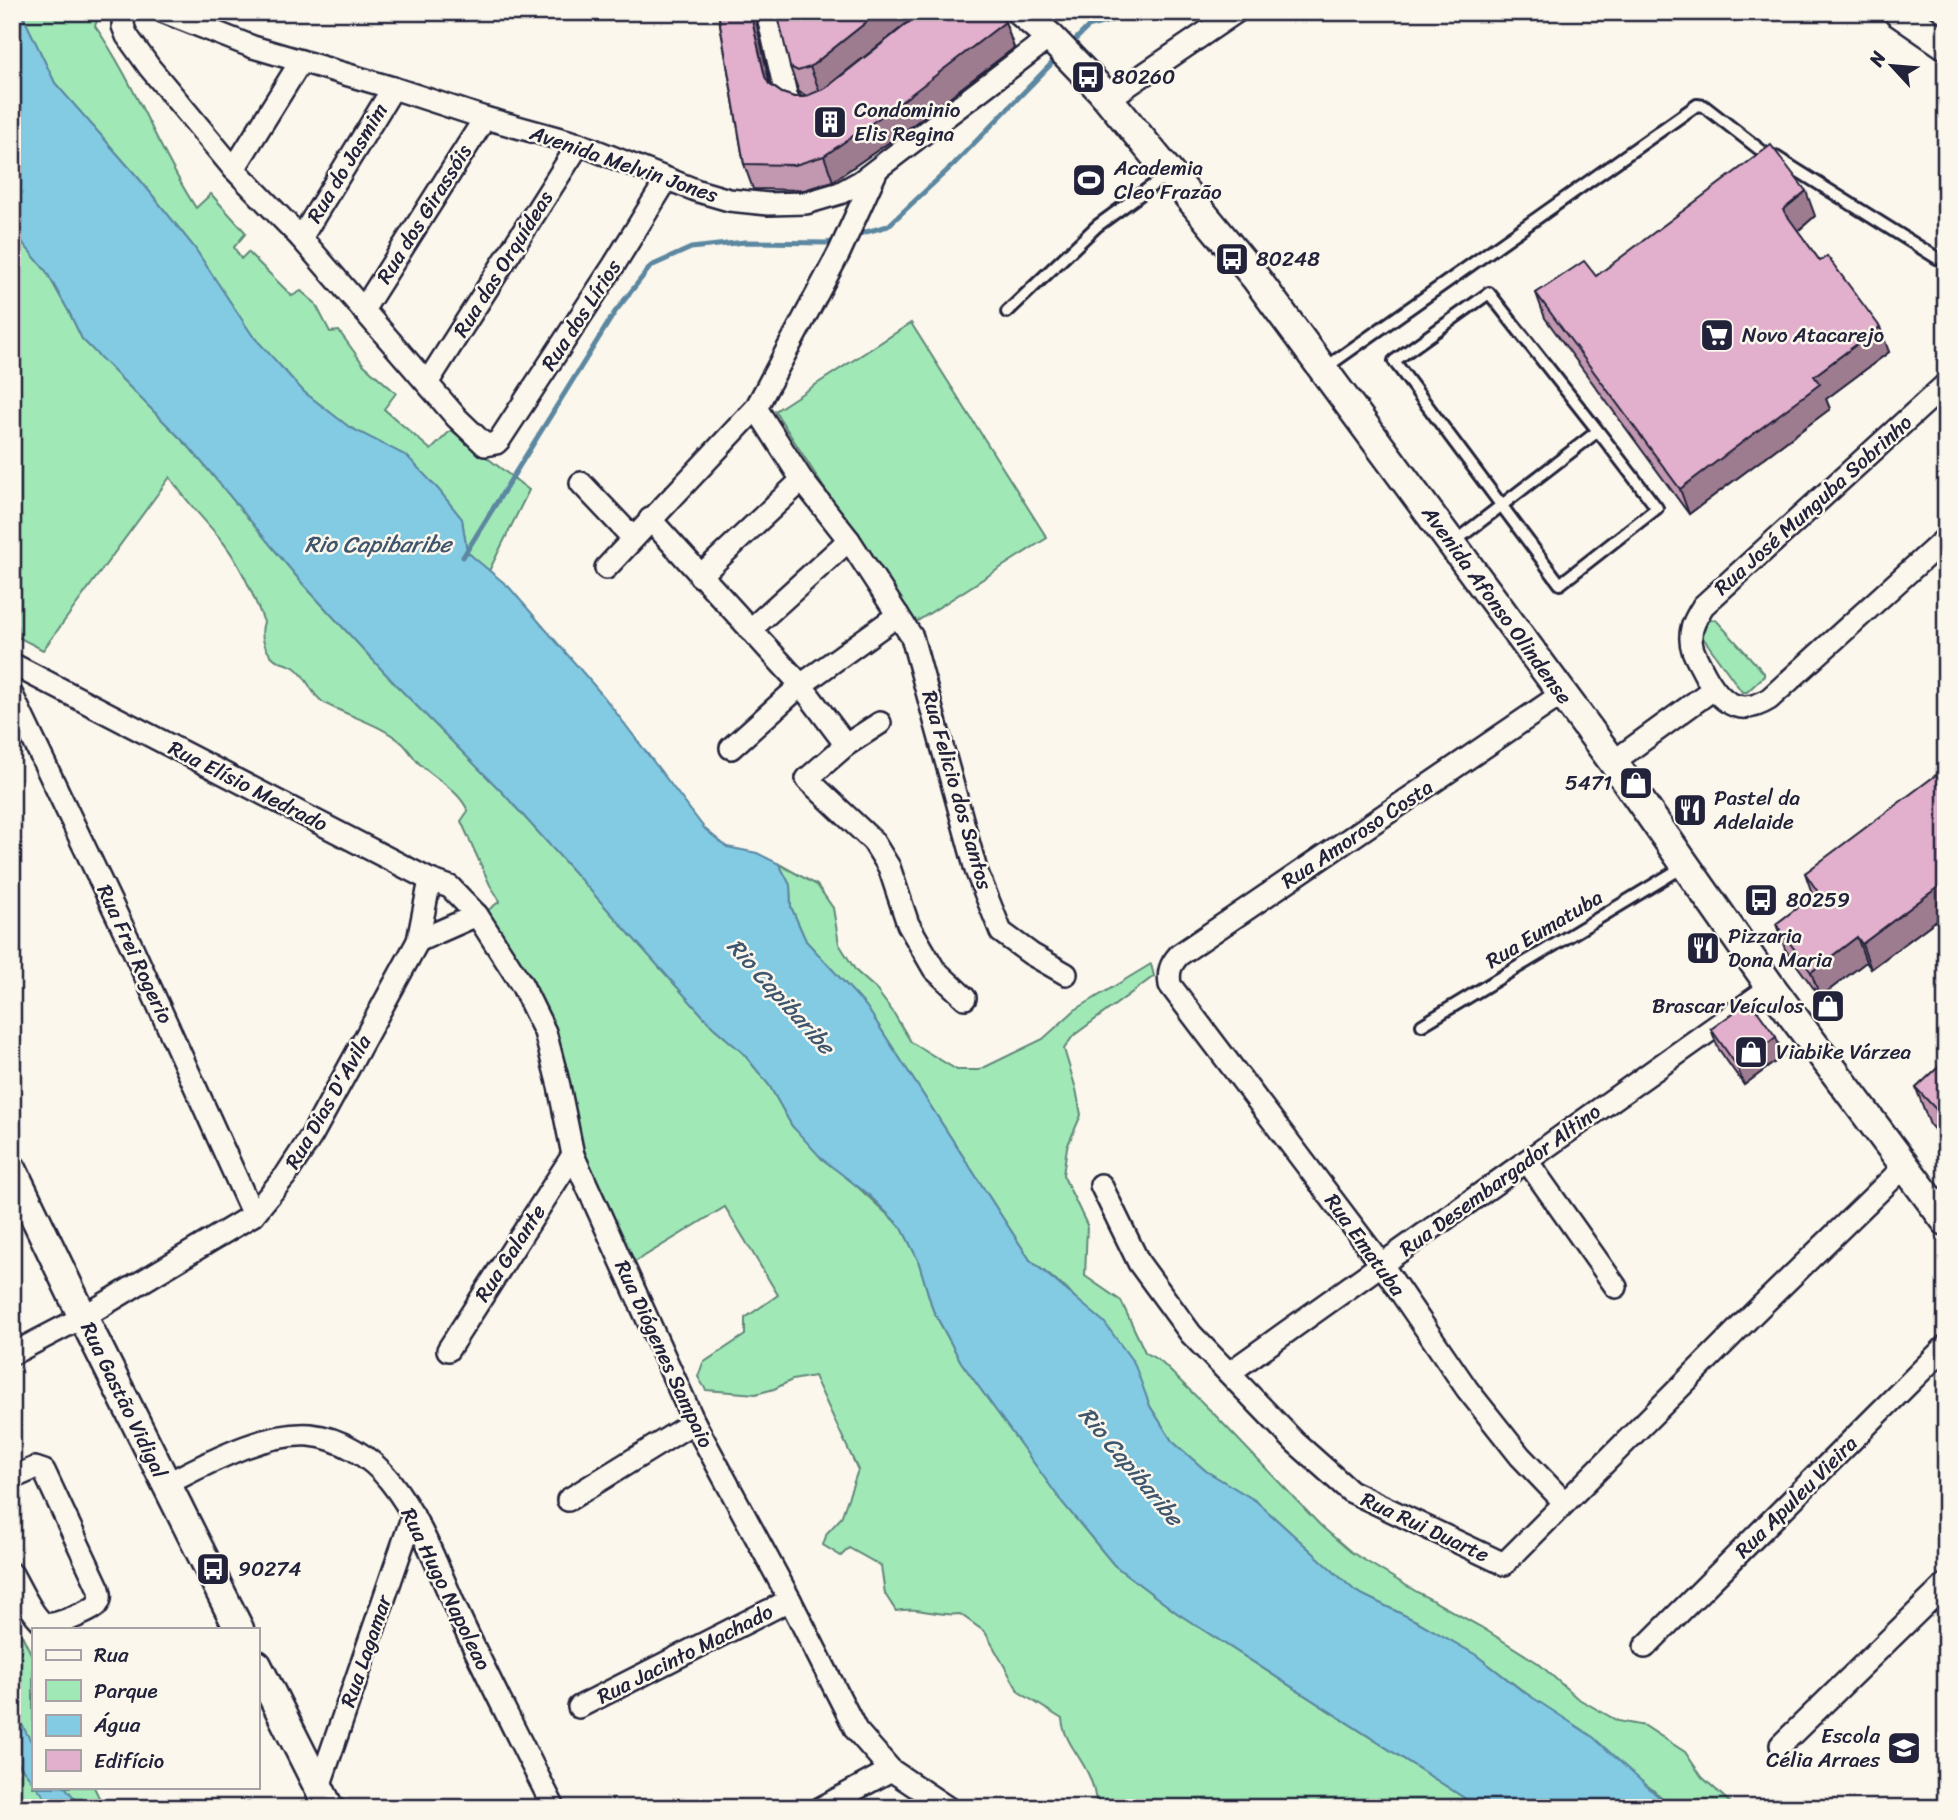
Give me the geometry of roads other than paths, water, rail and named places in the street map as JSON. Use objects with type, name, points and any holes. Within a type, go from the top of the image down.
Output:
[{"type":"main road","name":"Avenida Afonso Olindense","points":[[1021,12],[1059,46],[1108,99],[1255,277],[1613,762],[1771,987],[1904,1167],[1945,1217]]},
{"type":"main road","points":[[1898,12],[1946,45]]},
{"type":"main road","name":"Rua Gastão Vidigal","points":[[12,1169],[238,1628]]},
{"type":"main road","points":[[259,1669],[324,1798]]},
{"type":"street","points":[[124,12],[123,26],[127,36],[150,68],[234,169],[301,238],[427,383]]},
{"type":"street","name":"Avenida Melvin Jones","points":[[163,12],[242,43],[579,144],[698,191],[729,200],[768,204],[806,203],[840,193],[877,171],[1059,46]]},
{"type":"street","points":[[767,12],[787,99],[795,107],[805,111],[816,110],[827,103]]},
{"type":"street","points":[[1108,99],[1236,12]]},
{"type":"street","points":[[234,169],[301,61]]},
{"type":"street","name":"Rua do Jasmim","points":[[301,238],[393,88]]},
{"type":"street","name":"Rua dos Girassóis","points":[[363,310],[485,118]]},
{"type":"street","name":"Rua das Orquídeas","points":[[427,383],[579,144]]},
{"type":"street","points":[[606,568],[756,408],[839,253],[877,171]]},
{"type":"street","name":"Rua dos Lírios","points":[[427,383],[480,442],[491,445],[500,439],[667,179]]},
{"type":"street","name":"Rua José Munguba Sobrinho","points":[[1712,690],[1691,648],[1690,633],[1703,606],[1946,384]]},
{"type":"street","name":"Rua Felicio dos Santos","points":[[756,408],[802,480],[849,540],[912,637],[975,870],[1001,932],[1031,954],[1066,974]]},
{"type":"street","points":[[700,576],[802,480]]},
{"type":"street","points":[[581,483],[633,538]]},
{"type":"street","points":[[650,519],[801,685],[846,745]]},
{"type":"street","points":[[1613,762],[1712,690],[1727,702],[1741,708],[1756,707],[1769,699],[1946,538]]},
{"type":"street","points":[[750,630],[849,540]]},
{"type":"street","points":[[731,748],[801,685],[898,615]]},
{"type":"street","name":"Rua Elísio Medrado","points":[[12,664],[430,880],[450,887],[477,915]]},
{"type":"street","name":"Rua Amoroso Costa","points":[[1170,985],[1169,970],[1179,955],[1562,694]]},
{"type":"street","name":"Rua Frei Rogerio","points":[[12,695],[132,947],[253,1215]]},
{"type":"street","points":[[880,723],[846,745],[807,779],[873,841],[889,867],[908,924],[934,969],[965,998]]},
{"type":"street","name":"Rua Dias D'Avila","points":[[12,1354],[83,1317],[253,1215],[286,1175],[312,1135],[418,941],[430,880]]},
{"type":"street","points":[[418,941],[477,915]]},
{"type":"street","name":"Rua Diógenes Sampaio","points":[[477,915],[522,985],[545,1032],[573,1155],[694,1422],[790,1600],[856,1730],[891,1770],[948,1808]]},
{"type":"street","name":"Rua Ematuba","points":[[1170,985],[1382,1265],[1467,1389],[1520,1456],[1564,1502]]},
{"type":"street","name":"Rua Desembargador Altino","points":[[1229,1373],[1771,987]]},
{"type":"street","name":"Rua Galante","points":[[448,1350],[573,1155]]},
{"type":"street","points":[[1527,1161],[1616,1287]]},
{"type":"street","name":"Rua Rui Duarte","points":[[1101,1185],[1139,1263],[1191,1334],[1295,1442],[1350,1491],[1504,1564],[1904,1167]]},
{"type":"street","name":"Rua Apuleu Vieira","points":[[1645,1647],[1946,1346]]},
{"type":"street","points":[[568,1500],[694,1422]]},
{"type":"street","name":"Rua Hugo Napoleao","points":[[166,1484],[266,1440],[309,1435],[338,1442],[362,1455],[390,1481],[413,1516],[484,1668],[554,1808]]},
{"type":"street","points":[[12,1478],[35,1468],[44,1471],[99,1589],[100,1598],[96,1606],[55,1625],[46,1624],[37,1617],[12,1574]]},
{"type":"street","name":"Rua Lagamar","points":[[324,1798],[413,1516]]},
{"type":"street","points":[[1781,1745],[1946,1584]]},
{"type":"street","name":"Rua Jacinto Machado","points":[[579,1707],[790,1600]]},
{"type":"street","points":[[821,1808],[891,1770]]},
{"type":"lane","points":[[1323,370],[1697,104],[1704,106],[1763,152],[1776,157],[1937,258]]},
{"type":"lane","points":[[1007,312],[1097,226],[1170,172]]},
{"type":"lane","points":[[1489,293],[1657,508],[1560,584],[1501,505],[1394,361],[1489,293]]},
{"type":"lane","points":[[1451,544],[1598,431]]},
{"type":"lane","name":"Rua Eumatuba","points":[[1422,1025],[1686,866]]},
{"type":"water","name":"Rio Capibaribe","points":[[12,12],[21,12],[55,83],[141,181],[194,247],[252,335],[304,392],[349,427],[407,456],[438,489],[462,519],[467,552],[509,587],[604,697],[705,829],[727,847],[757,853],[779,864],[790,885],[791,907],[806,941],[866,1006],[1030,1260],[1104,1322],[1134,1363],[1150,1406],[1172,1441],[1206,1471],[1256,1501],[1355,1591],[1420,1623],[1476,1655],[1521,1690],[1593,1737],[1671,1808],[1480,1808],[1177,1613],[1114,1565],[1062,1502],[961,1362],[933,1310],[918,1260],[902,1228],[870,1196],[822,1159],[792,1126],[769,1085],[743,1053],[713,1027],[503,793],[396,685],[302,583],[190,448],[82,339],[46,271],[12,230]]},
{"type":"water","points":[[12,1706],[32,1743],[32,1781],[12,1756]]},
{"type":"water","points":[[38,1788],[66,1788],[83,1808],[53,1808]]},
{"type":"waterway","points":[[1070,45],[1088,27],[1140,12]]},
{"type":"waterway","points":[[855,235],[888,226],[953,165],[1058,57]]},
{"type":"waterway","points":[[463,557],[615,312],[651,266],[691,248],[745,242],[827,243],[839,240]]},
{"type":"place","name":"80260","points":[[1088,77]]},
{"type":"place","name":"Condominio Elis Regina","points":[[830,122]]},
{"type":"place","name":"Academia Cleo Frazão","points":[[1089,180]]},
{"type":"place","name":"80248","points":[[1232,259]]},
{"type":"place","name":"Novo Atacarejo","points":[[1717,335]]},
{"type":"place","name":"5471","points":[[1636,783]]},
{"type":"place","name":"Pastel da Adelaide","points":[[1690,810]]},
{"type":"place","name":"80259","points":[[1761,900]]},
{"type":"place","name":"Pizzaria Dona Maria","points":[[1703,948]]},
{"type":"place","name":"Brascar Veículos","points":[[1828,1006]]},
{"type":"place","name":"Viabike Várzea","points":[[1751,1052]]},
{"type":"place","name":"90274","points":[[213,1569]]},
{"type":"place","name":"Escola Célia Arraes","points":[[1904,1748]]}]
